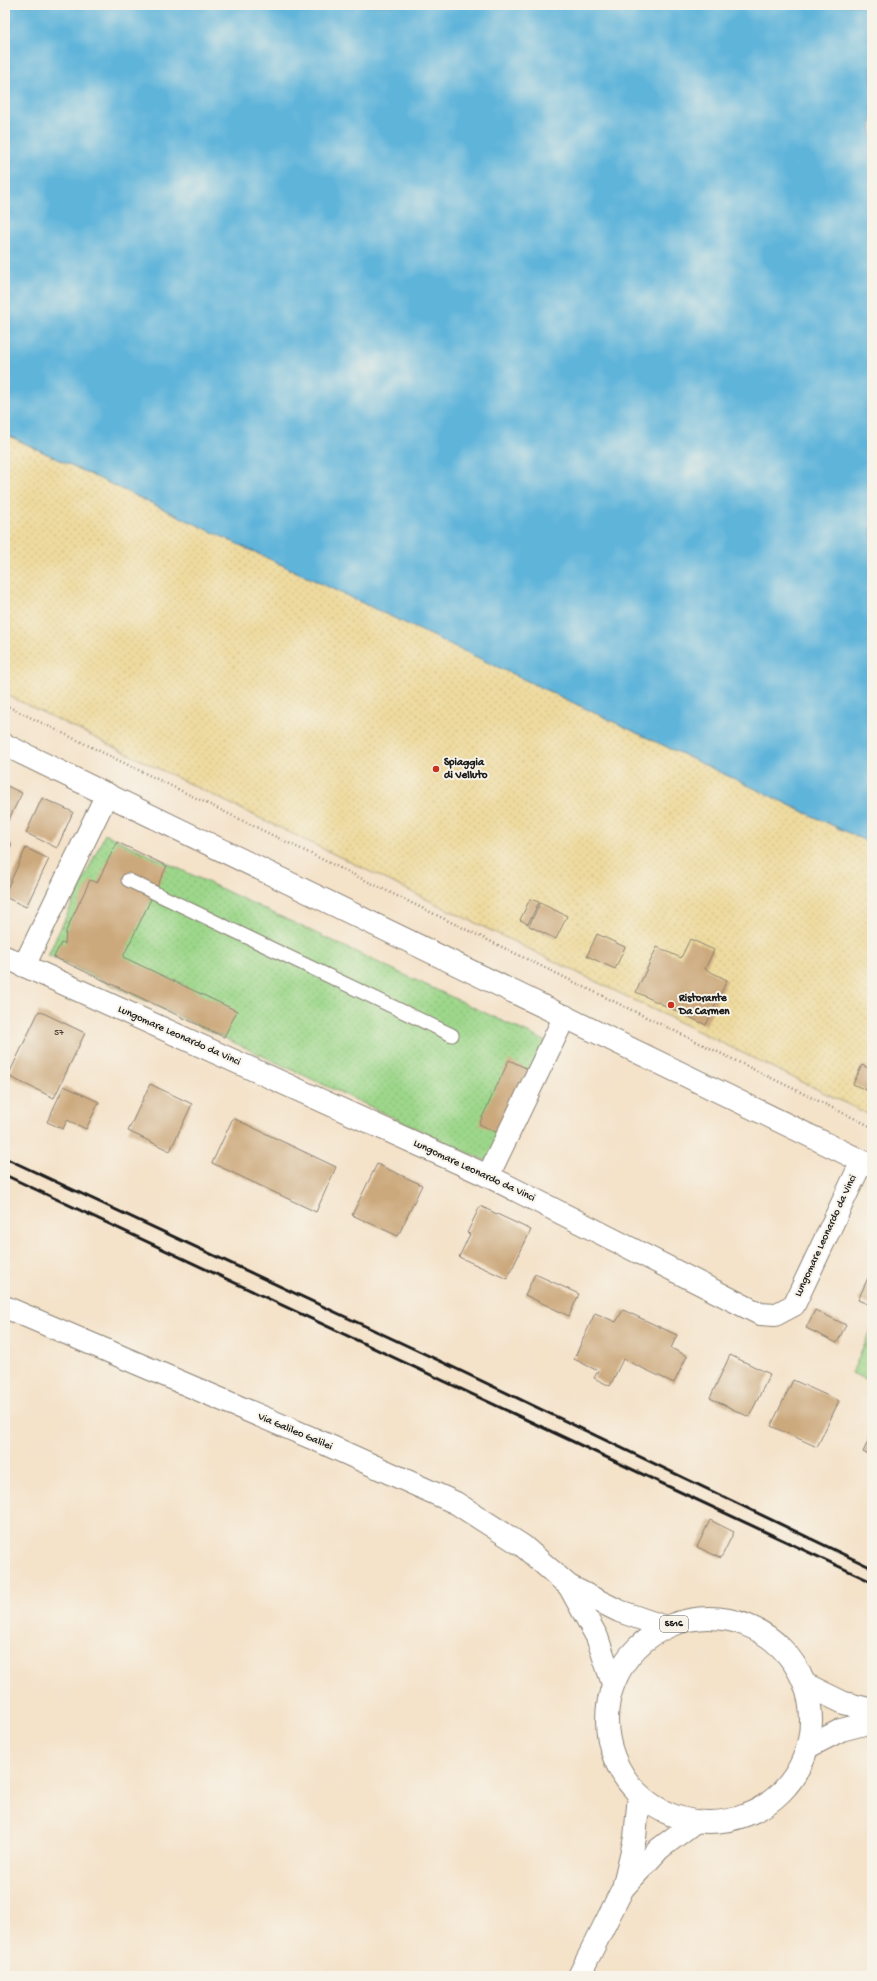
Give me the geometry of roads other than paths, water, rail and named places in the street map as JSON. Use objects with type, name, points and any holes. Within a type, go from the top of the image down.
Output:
[{"type":"street","name":"Lungomare Leonardo da Vinci","points":[[5,745],[867,1163],[794,1305],[775,1315],[760,1314],[488,1176],[14,962]]},
{"type":"street","points":[[14,962],[107,794]]},
{"type":"street","points":[[488,1176],[565,1016]]},
{"type":"street","name":"Via Galileo Galilei","points":[[5,1307],[320,1442],[456,1503],[524,1546],[569,1586],[619,1611],[665,1627]]},
{"type":"street","name":"Via Galileo Galilei","points":[[569,1586],[597,1636],[613,1684]]},
{"type":"street","name":"SS16","points":[[720,1618],[747,1625],[772,1639],[791,1659],[805,1684],[811,1715],[808,1747],[799,1769],[785,1789],[766,1805],[744,1816],[721,1822],[696,1821],[666,1813],[639,1795],[624,1777],[611,1750],[607,1732],[607,1708],[613,1684],[625,1660],[643,1641],[665,1627],[692,1619],[720,1618]]},
{"type":"street","points":[[805,1684],[844,1703],[872,1710]]},
{"type":"street","points":[[808,1747],[841,1730],[872,1722]]},
{"type":"street","points":[[579,1976],[623,1888],[635,1838],[639,1795]]},
{"type":"street","points":[[623,1888],[659,1849],[696,1821]]},
{"type":"lane","points":[[128,880],[452,1035]]},
{"type":"water","points":[[5,5],[872,5],[872,844],[5,434]]},
{"type":"railway","points":[[5,1158],[440,1361],[872,1568]]},
{"type":"railway","points":[[5,1175],[872,1582]]},
{"type":"place","name":"Spiaggia di Velluto","points":[[436,769]]},
{"type":"place","name":"Ristorante Da Carmen","points":[[671,1005]]}]
